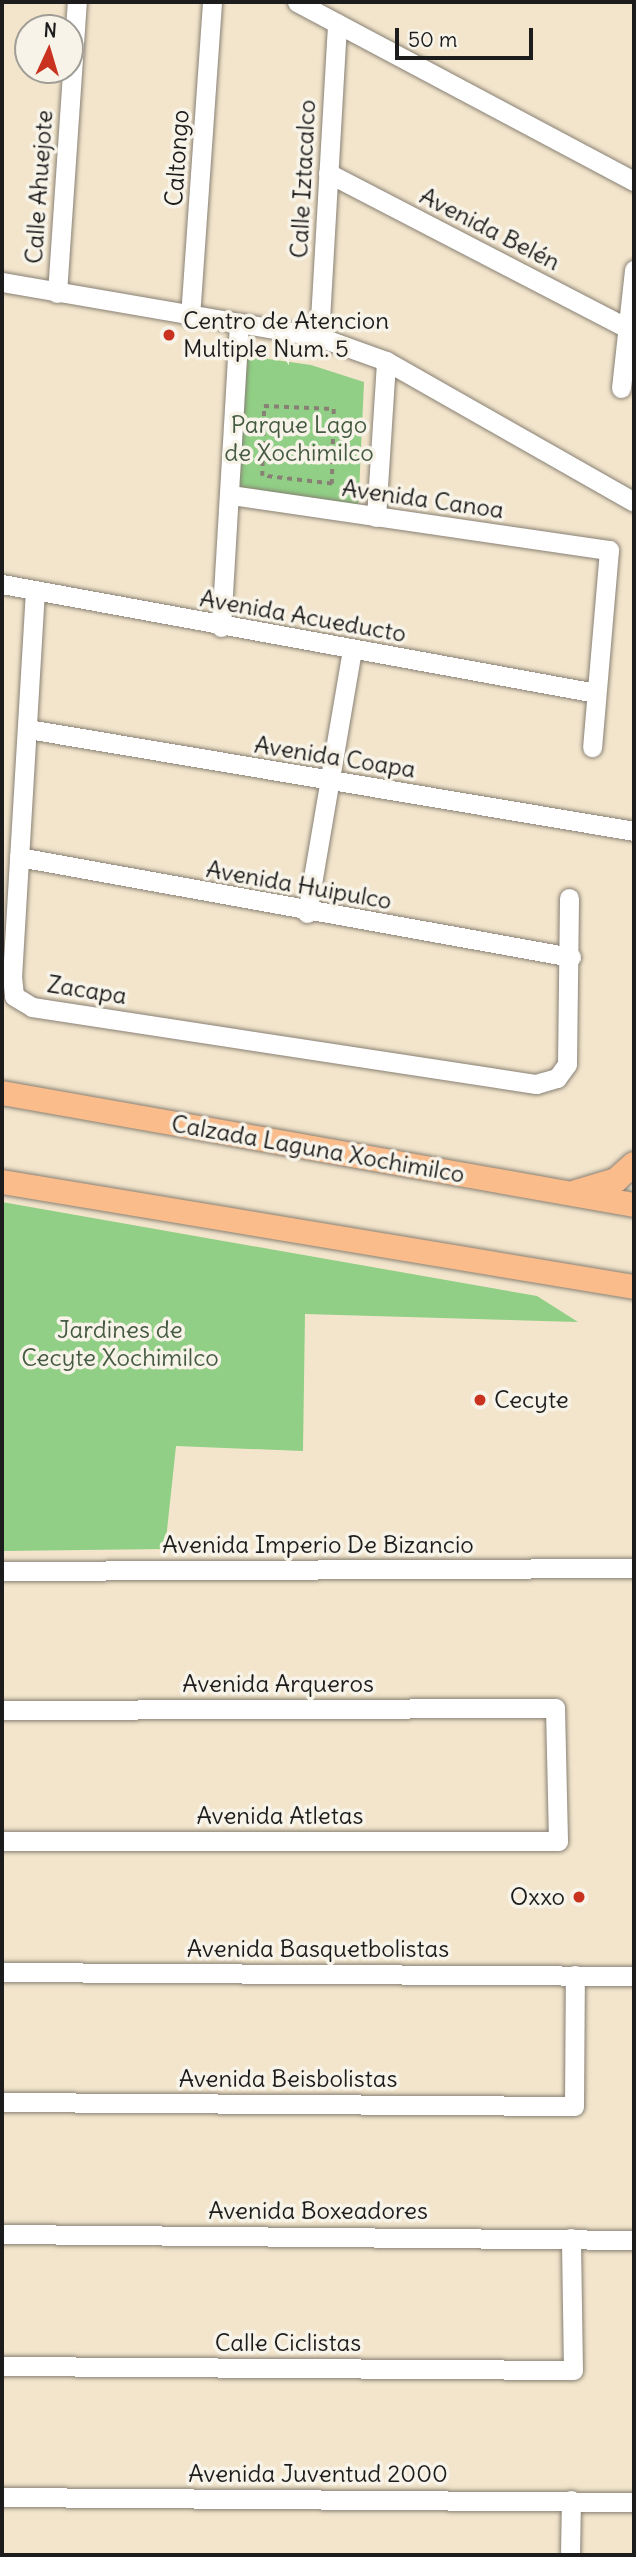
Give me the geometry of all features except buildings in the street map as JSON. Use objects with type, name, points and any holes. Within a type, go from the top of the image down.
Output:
[{"type":"main road","name":"Calzada Laguna Xochimilco","points":[[2,1093],[634,1205]]},
{"type":"main road","points":[[2,1106],[187,1137],[240,1136]]},
{"type":"main road","points":[[569,1194],[616,1180],[634,1164]]},
{"type":"main road","points":[[2,1182],[634,1287]]},
{"type":"street","name":"Calle Ahuejote","points":[[57,293],[76,2]]},
{"type":"street","name":"Caltongo","points":[[190,317],[212,2]]},
{"type":"street","points":[[297,2],[634,181]]},
{"type":"street","name":"Calle Iztacalco","points":[[319,337],[337,24]]},
{"type":"street","name":"Avenida Belén","points":[[328,173],[629,329]]},
{"type":"street","points":[[621,388],[634,270]]},
{"type":"street","points":[[2,282],[239,326],[319,337],[386,361],[634,502]]},
{"type":"street","points":[[220,626],[231,495],[239,326]]},
{"type":"street","points":[[376,517],[386,361]]},
{"type":"street","name":"Avenida Canoa","points":[[231,495],[609,550],[596,693]]},
{"type":"street","name":"Avenida Acueducto","points":[[2,584],[596,693]]},
{"type":"street","name":"Zacapa","points":[[35,590],[19,857],[14,996],[32,1007],[536,1084],[557,1078],[567,1064],[571,957]]},
{"type":"street","points":[[307,912],[352,650]]},
{"type":"street","points":[[593,747],[596,693]]},
{"type":"street","name":"Avenida Coapa","points":[[28,729],[330,782],[634,831]]},
{"type":"street","name":"Avenida Huipulco","points":[[19,857],[307,912],[571,957]]},
{"type":"street","points":[[569,898],[571,957]]},
{"type":"street","name":"Avenida Imperio De Bizancio","points":[[2,1571],[634,1568]]},
{"type":"street","name":"Avenida Arqueros","points":[[2,1710],[555,1708],[558,1841]]},
{"type":"street","name":"Avenida Atletas","points":[[2,1840],[558,1841]]},
{"type":"street","name":"Avenida Basquetbolistas","points":[[2,1972],[634,1976]]},
{"type":"street","name":"Avenida Beisbolistas","points":[[2,2102],[574,2106],[575,1975]]},
{"type":"street","name":"Avenida Boxeadores","points":[[2,2234],[634,2240]]},
{"type":"street","name":"Calle Ciclistas","points":[[2,2366],[573,2370],[571,2238]]},
{"type":"street","name":"Avenida Juventud 2000","points":[[2,2497],[634,2502]]},
{"type":"street","points":[[570,2555],[571,2500]]},
{"type":"path","points":[[264,406],[334,409],[332,484],[262,476],[264,406]]},
{"type":"green space","name":"Parque Lago de Xochimilco","points":[[246,356],[311,365],[364,382],[358,515],[231,495]]},
{"type":"green space","name":"Jardines de Cecyte Xochimilco","points":[[2,1202],[537,1296],[578,1322],[305,1314],[303,1451],[176,1446],[165,1549],[2,1551]]},
{"type":"place","name":"Centro de Atencion Multiple Num. 5","points":[[169,335]]},
{"type":"place","name":"Cecyte","points":[[480,1400]]},
{"type":"place","name":"Oxxo","points":[[579,1897]]}]
